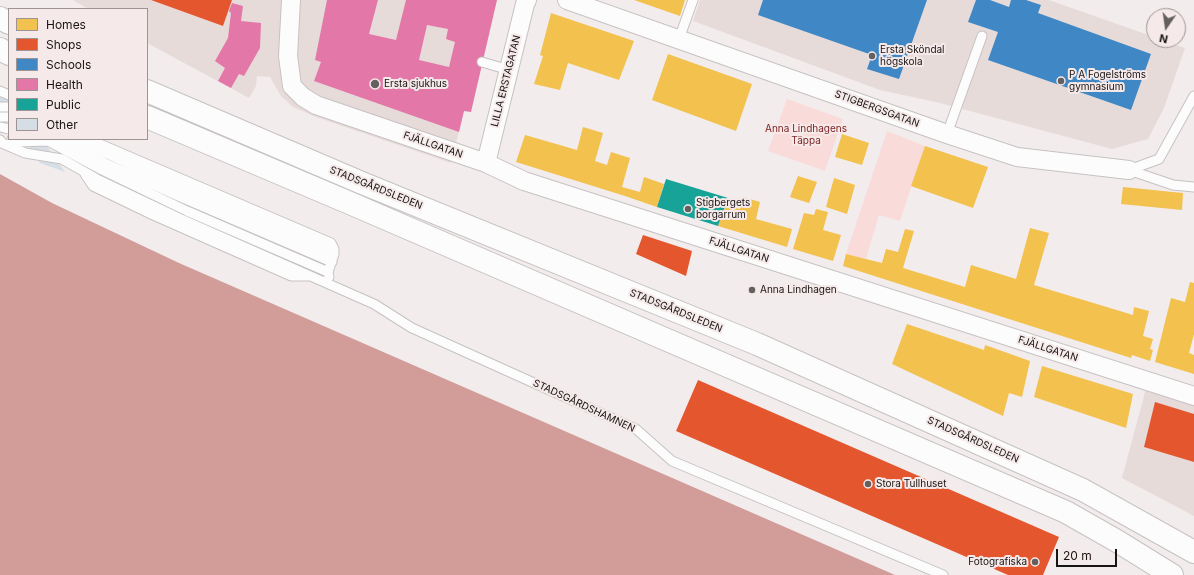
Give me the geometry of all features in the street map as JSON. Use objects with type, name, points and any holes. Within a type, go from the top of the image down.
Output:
[{"type":"main road","name":"STADSGÅRDSLEDEN","points":[[148,91],[362,183],[765,347],[1083,490],[1194,552]]},
{"type":"main road","points":[[148,117],[1066,512],[1172,575]]},
{"type":"street","name":"FJÄLLGATAN","points":[[292,0],[288,56],[292,86],[303,97],[316,105],[486,163],[532,183],[1194,396]]},
{"type":"street","name":"LILLA ERSTAGATAN","points":[[486,163],[527,0]]},
{"type":"street","name":"STIGBERGSGATAN","points":[[567,0],[947,134],[1017,157],[1129,170]]},
{"type":"lane","points":[[679,39],[693,0]]},
{"type":"lane","points":[[947,134],[982,36]]},
{"type":"lane","points":[[482,62],[509,70]]},
{"type":"lane","points":[[1129,170],[1159,158],[1194,96]]},
{"type":"lane","name":"STADSGÅRDSHAMNEN","points":[[0,140],[2,143],[25,153],[62,159],[179,218],[374,304],[412,328],[636,429],[672,461],[943,575]]},
{"type":"lane","points":[[14,140],[18,142],[48,141],[102,170],[187,211],[328,272]]},
{"type":"lane","points":[[62,140],[105,163],[178,196],[333,258]]},
{"type":"lane","points":[[78,140],[333,258]]},
{"type":"lane","points":[[90,140],[331,243],[334,249],[333,258],[328,272],[331,282],[335,287]]},
{"type":"lane","name":"STIGBERGSGATAN","points":[[1129,170],[1172,185],[1194,187]]},
{"type":"shaded area","name":"Ersta sjukhus","points":[[73,0],[497,0],[464,111],[451,163],[316,117],[293,107],[281,96],[270,77],[257,76],[256,86],[249,98],[148,44],[148,8],[86,8]]},
{"type":"shaded area","points":[[700,0],[1049,0],[1146,34],[1146,48],[1185,48],[1164,108],[1148,139],[1112,149],[940,103],[880,90],[693,21]]},
{"type":"shaded area","points":[[0,174],[52,203],[179,263],[895,575],[0,575]]},
{"type":"shaded area","points":[[1148,381],[1194,395],[1194,516],[1122,478]]},
{"type":"green space","name":"Anna Lindhagens Täppa","points":[[787,99],[843,119],[825,171],[768,151]]},
{"type":"green space","points":[[887,131],[925,146],[900,221],[879,215],[866,259],[846,254]]},
{"type":"building: Homes","points":[[634,0],[685,0],[680,16]]},
{"type":"building: Homes","points":[[551,13],[634,41],[619,80],[568,63],[560,90],[534,84],[543,56],[540,55]]},
{"type":"building: Homes","points":[[668,54],[752,84],[736,131],[652,100]]},
{"type":"building: Homes","points":[[583,127],[603,133],[595,161],[607,165],[611,152],[630,158],[622,187],[640,192],[644,177],[664,184],[657,207],[516,162],[525,135],[577,150]]},
{"type":"building: Homes","points":[[842,134],[869,143],[862,165],[835,157]]},
{"type":"building: Homes","points":[[925,146],[988,167],[973,208],[911,186]]},
{"type":"building: Homes","points":[[798,176],[817,182],[809,203],[790,197]]},
{"type":"building: Homes","points":[[834,178],[855,185],[847,214],[826,207]]},
{"type":"building: Homes","points":[[1123,187],[1183,193],[1182,210],[1121,204]]},
{"type":"building: Homes","points":[[743,197],[760,202],[756,219],[792,229],[787,247],[718,226],[726,205],[740,209]]},
{"type":"building: Homes","points":[[816,209],[828,212],[823,230],[841,235],[833,261],[793,249],[804,213],[814,215]]},
{"type":"building: Homes","points":[[1030,228],[1049,233],[1034,285],[1133,315],[1134,307],[1149,311],[1143,336],[1153,339],[1150,349],[1153,350],[1150,361],[1132,355],[1131,358],[843,266],[846,254],[882,263],[886,249],[898,252],[905,229],[914,231],[903,268],[965,287],[971,265],[1016,279]]},
{"type":"building: Homes","points":[[1190,282],[1194,283],[1194,334],[1189,353],[1194,355],[1194,374],[1155,362],[1171,298],[1185,302]]},
{"type":"building: Homes","points":[[907,324],[984,350],[985,345],[1030,361],[1022,397],[1009,393],[1003,416],[892,364]]},
{"type":"building: Homes","points":[[1042,366],[1133,394],[1126,428],[1034,397]]},
{"type":"building: Shops","points":[[151,0],[232,0],[223,26]]},
{"type":"building: Shops","points":[[643,235],[692,251],[686,276],[636,254]]},
{"type":"building: Shops","name":"Stora Tullhuset","points":[[698,380],[1059,537],[1043,575],[1008,575],[676,431]]},
{"type":"building: Shops","points":[[1155,402],[1194,414],[1194,462],[1144,447]]},
{"type":"building: Schools","points":[[763,0],[927,0],[899,79],[867,69],[872,55],[758,15]]},
{"type":"building: Schools","points":[[976,0],[990,0],[1009,7],[1011,0],[1026,0],[1041,5],[1038,13],[1151,54],[1131,110],[988,60],[998,32],[968,22]]},
{"type":"building: Health","points":[[327,0],[378,0],[369,34],[396,40],[406,0],[497,0],[471,112],[464,111],[459,132],[314,81],[321,62],[315,60]],"holes":[[[427,25],[448,29],[446,39],[455,42],[449,67],[419,60]]]},
{"type":"building: Health","points":[[232,3],[243,6],[241,21],[261,23],[260,48],[244,76],[239,74],[231,88],[218,81],[225,68],[215,61],[228,38],[231,13],[229,11]]},
{"type":"building: Public","points":[[666,179],[728,198],[718,226],[657,207]]},
{"type":"building: Other","points":[[0,96],[8,100],[8,117],[0,105]]},
{"type":"building: Other","points":[[24,140],[43,140],[65,172],[40,163]]},
{"type":"place","name":"Ersta Sköndal högskola","points":[[872,56]]},
{"type":"place","name":"P A Fogelströms gymnasium","points":[[1061,81]]},
{"type":"place","name":"Ersta sjukhus","points":[[375,84]]},
{"type":"place","name":"Stigbergets borgarrum","points":[[688,209]]},
{"type":"place","name":"Anna Lindhagen","points":[[752,290]]},
{"type":"place","name":"Stora Tullhuset","points":[[868,484]]},
{"type":"place","name":"Fotografiska","points":[[1035,562]]}]
